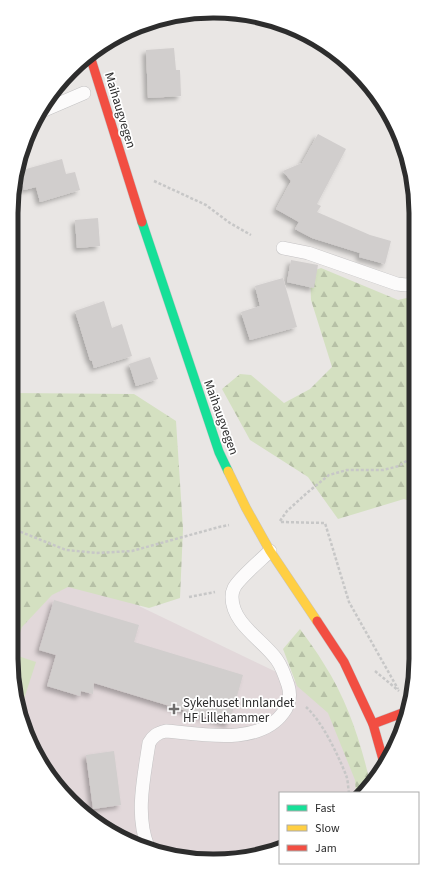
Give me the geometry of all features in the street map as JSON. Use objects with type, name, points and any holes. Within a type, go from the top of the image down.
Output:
[{"type":"street","name":"Maihaugvegen","points":[[91,61],[150,246],[219,452],[246,508],[270,551],[344,662],[373,724],[382,757]]},
{"type":"street","points":[[373,724],[401,714]]},
{"type":"lane","points":[[49,108],[84,93]]},
{"type":"lane","points":[[283,248],[308,253],[397,284],[409,284]]},
{"type":"lane","points":[[146,842],[141,814],[149,743],[158,732],[166,731],[231,736],[250,733],[270,727],[279,719],[287,708],[290,693],[284,671],[276,659],[240,620],[234,610],[232,596],[234,588],[270,551]]},
{"type":"path","points":[[161,183],[206,205],[230,223],[251,235]]},
{"type":"path","points":[[280,522],[287,511],[329,475],[347,470],[383,470],[399,466],[409,458]]},
{"type":"path","points":[[275,521],[325,524],[349,602],[399,691]]},
{"type":"path","points":[[18,531],[66,550],[96,553],[132,551],[219,527],[233,525]]},
{"type":"path","points":[[290,693],[313,713],[329,740],[346,775],[349,792]]},
{"type":"shaded area","name":"Sykehuset Innlandet HF Lillehammer","points":[[64,570],[322,694],[360,787],[356,792],[279,792],[279,843],[252,850],[226,854],[201,854],[175,850],[151,844],[116,828],[94,814],[75,797],[58,778],[38,745],[28,721],[18,671],[18,586]]},
{"type":"green space","points":[[321,268],[398,300],[409,297],[409,501],[404,499],[338,519],[308,477],[250,440],[222,389],[240,374],[251,375],[284,403],[310,389],[332,367],[311,300],[310,272]]},
{"type":"green space","points":[[18,393],[134,394],[176,421],[183,529],[180,598],[149,608],[68,587],[52,595],[22,627],[18,639]]},
{"type":"green space","points":[[300,629],[318,655],[340,692],[358,737],[369,778],[356,792],[355,780],[328,713],[297,686],[283,649]]},
{"type":"green space","points":[[18,656],[36,662],[23,702],[18,671]]},
{"type":"building","points":[[174,48],[176,70],[180,70],[181,96],[148,98],[146,50]]},
{"type":"building","points":[[318,134],[346,149],[317,204],[321,206],[317,212],[370,235],[391,241],[385,264],[359,257],[360,253],[312,238],[295,229],[299,222],[276,209],[291,181],[283,171],[302,163]]},
{"type":"building","points":[[62,159],[66,174],[75,172],[80,190],[40,202],[36,187],[24,190],[21,180],[23,170]]},
{"type":"building","points":[[98,218],[100,246],[77,248],[75,220]]},
{"type":"building","points":[[291,260],[318,265],[314,288],[287,282]]},
{"type":"building","points":[[283,278],[297,327],[250,340],[241,312],[260,306],[255,286]]},
{"type":"building","points":[[104,301],[112,328],[122,324],[132,356],[94,368],[92,361],[90,360],[75,311]]},
{"type":"building","points":[[150,357],[158,379],[136,386],[129,364]]},
{"type":"building","points":[[54,600],[139,625],[134,642],[243,675],[229,724],[94,683],[93,694],[81,691],[80,696],[47,686],[56,655],[39,650]]},
{"type":"building","points":[[114,751],[121,805],[93,809],[86,755]]},
{"type":"traffic: fast","points":[[142,222],[219,452],[228,471]]},
{"type":"traffic: slow","points":[[228,471],[246,508],[270,551],[317,621]]},
{"type":"traffic: jam","points":[[91,61],[142,222]]},
{"type":"traffic: jam","points":[[317,621],[344,662],[373,724],[382,757]]},
{"type":"traffic: jam","points":[[373,724],[401,714]]},
{"type":"place","name":"Sykehuset Innlandet HF Lillehammer","points":[[174,709]]}]
